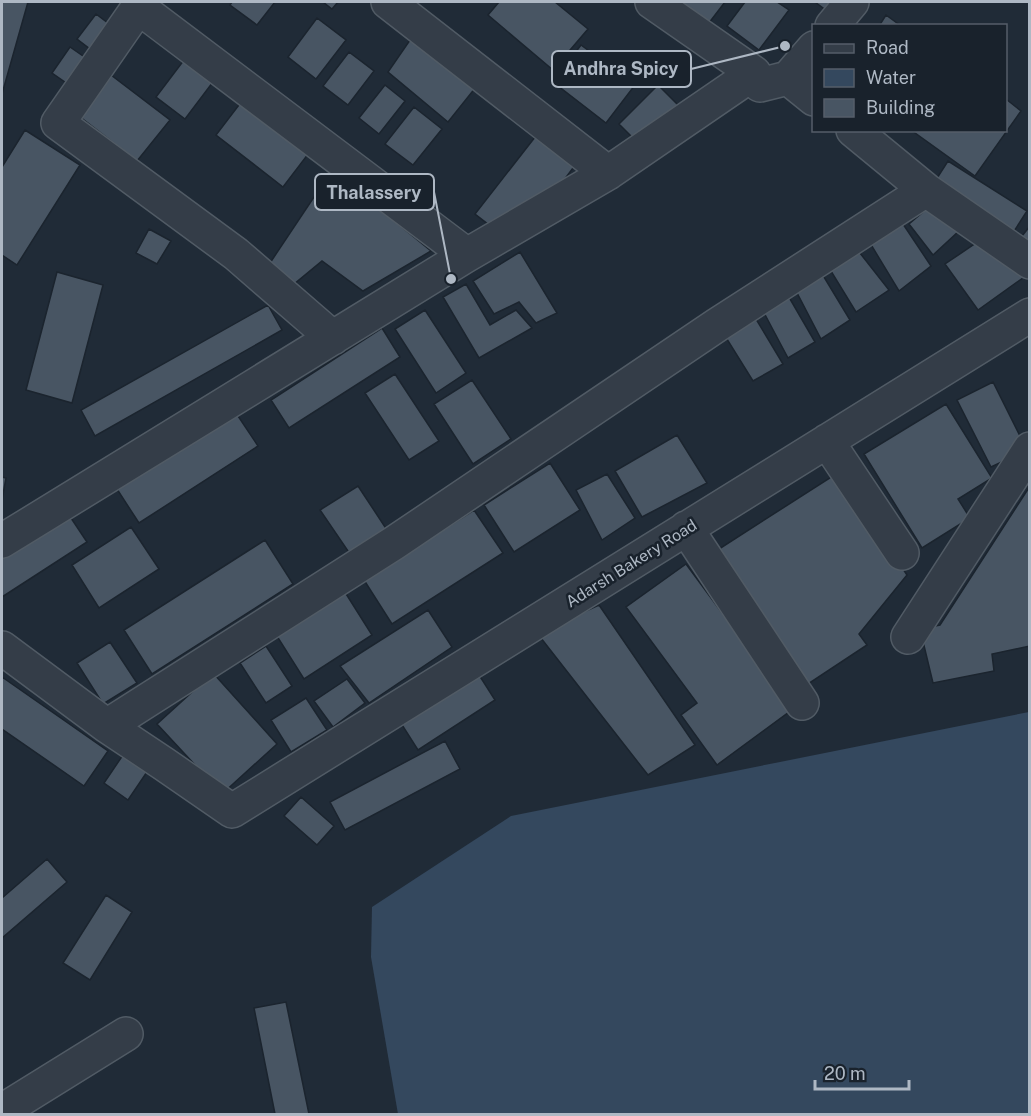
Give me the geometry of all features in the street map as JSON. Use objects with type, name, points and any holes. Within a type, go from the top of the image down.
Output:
[{"type":"street","points":[[388,2],[608,173]]},
{"type":"street","points":[[652,2],[754,73],[760,84],[788,78],[812,49]]},
{"type":"street","points":[[834,24],[852,2]]},
{"type":"street","points":[[333,338],[236,254],[58,123],[140,4],[467,255]]},
{"type":"street","points":[[2,541],[467,255],[608,173],[754,73]]},
{"type":"street","points":[[788,78],[812,98]]},
{"type":"street","points":[[855,132],[926,190],[1029,262]]},
{"type":"street","points":[[2,648],[107,726],[394,543],[717,325],[926,190]]},
{"type":"street","name":"Adarsh Bakery Road","points":[[107,726],[232,812],[1029,315]]},
{"type":"street","points":[[827,441],[902,553]]},
{"type":"street","points":[[908,636],[1029,449]]},
{"type":"street","points":[[686,528],[802,704]]},
{"type":"street","points":[[2,1111],[126,1034]]},
{"type":"water","points":[[1029,712],[1029,1114],[398,1114],[371,957],[372,907],[511,816]]},
{"type":"building","points":[[2,2],[28,2],[2,94]]},
{"type":"building","points":[[232,2],[275,2],[257,25],[230,5]]},
{"type":"building","points":[[323,2],[338,2],[332,9]]},
{"type":"building","points":[[499,2],[555,2],[588,29],[553,70],[488,15]]},
{"type":"building","points":[[674,2],[725,2],[702,32]]},
{"type":"building","points":[[745,2],[777,2],[789,10],[759,50],[727,26]]},
{"type":"building","points":[[815,2],[845,2],[834,16]]},
{"type":"building","points":[[96,14],[117,30],[98,55],[77,39]]},
{"type":"building","points":[[886,15],[898,24],[880,24]]},
{"type":"building","points":[[317,18],[346,40],[316,79],[288,57]]},
{"type":"building","points":[[419,27],[484,77],[448,122],[388,72]]},
{"type":"building","points":[[581,45],[635,85],[606,123],[553,82]]},
{"type":"building","points":[[70,47],[93,63],[75,89],[52,73]]},
{"type":"building","points":[[349,52],[374,71],[348,105],[323,86]]},
{"type":"building","points":[[187,56],[216,78],[185,119],[156,97]]},
{"type":"building","points":[[107,72],[170,120],[137,161],[75,113]]},
{"type":"building","points":[[385,85],[405,101],[379,134],[359,118]]},
{"type":"building","points":[[658,85],[681,108],[642,147],[619,124]]},
{"type":"building","points":[[245,97],[312,149],[283,187],[216,135]]},
{"type":"building","points":[[1007,100],[1021,111],[1007,131]]},
{"type":"building","points":[[414,107],[442,129],[413,165],[385,144]]},
{"type":"building","points":[[546,123],[585,152],[561,184],[488,224],[475,214]]},
{"type":"building","points":[[25,130],[80,165],[17,265],[2,255],[2,167]]},
{"type":"building","points":[[914,132],[1006,132],[975,176]]},
{"type":"building","points":[[948,161],[1027,211],[1011,236],[932,186]]},
{"type":"building","points":[[332,170],[431,251],[363,291],[322,261],[294,284],[270,263]]},
{"type":"building","points":[[930,206],[960,230],[933,255],[909,224]]},
{"type":"building","points":[[901,221],[931,266],[899,291],[867,238]]},
{"type":"building","points":[[1030,226],[1030,249],[1018,241]]},
{"type":"building","points":[[149,229],[171,241],[157,264],[136,253]]},
{"type":"building","points":[[982,239],[1027,275],[978,310],[945,264]]},
{"type":"building","points":[[856,248],[889,290],[856,312],[826,263]]},
{"type":"building","points":[[520,252],[557,313],[536,323],[519,302],[494,314],[473,281]]},
{"type":"building","points":[[57,272],[103,285],[72,403],[26,390]]},
{"type":"building","points":[[821,272],[850,320],[821,339],[794,287]]},
{"type":"building","points":[[466,284],[490,325],[516,310],[532,328],[479,358],[443,297]]},
{"type":"building","points":[[786,292],[815,342],[788,358],[762,309]]},
{"type":"building","points":[[268,305],[282,330],[95,436],[81,410]]},
{"type":"building","points":[[425,310],[466,373],[436,393],[395,329]]},
{"type":"building","points":[[753,314],[783,364],[753,381],[725,336]]},
{"type":"building","points":[[382,328],[400,357],[289,428],[271,400]]},
{"type":"building","points":[[395,374],[439,441],[409,460],[365,393]]},
{"type":"building","points":[[472,380],[511,439],[473,464],[434,404]]},
{"type":"building","points":[[993,382],[1027,450],[991,467],[957,400]]},
{"type":"building","points":[[946,404],[992,478],[958,499],[970,518],[922,548],[864,454]]},
{"type":"building","points":[[234,410],[258,446],[139,523],[115,486]]},
{"type":"building","points":[[677,435],[707,483],[642,517],[615,471]]},
{"type":"building","points":[[550,463],[580,510],[514,552],[484,505]]},
{"type":"building","points":[[839,472],[907,575],[859,634],[867,645],[808,684],[719,549]]},
{"type":"building","points":[[607,474],[635,518],[602,540],[576,490]]},
{"type":"building","points":[[2,477],[6,478],[2,500]]},
{"type":"building","points":[[358,486],[387,530],[350,554],[320,510]]},
{"type":"building","points":[[1030,486],[1030,646],[992,654],[994,671],[933,683],[920,629],[940,625]]},
{"type":"building","points":[[474,510],[503,553],[392,624],[364,580]]},
{"type":"building","points":[[67,512],[87,542],[2,597],[2,555]]},
{"type":"building","points":[[131,527],[159,569],[99,608],[72,565]]},
{"type":"building","points":[[265,540],[293,584],[152,674],[124,630]]},
{"type":"building","points":[[686,564],[793,709],[717,765],[681,715],[697,703],[626,607]]},
{"type":"building","points":[[343,589],[372,635],[304,679],[275,633]]},
{"type":"building","points":[[599,605],[695,745],[648,775],[537,633]]},
{"type":"building","points":[[428,610],[452,647],[369,703],[340,666]]},
{"type":"building","points":[[110,642],[137,683],[103,704],[77,663]]},
{"type":"building","points":[[266,646],[292,686],[266,703],[240,663]]},
{"type":"building","points":[[474,667],[495,700],[418,750],[397,717]]},
{"type":"building","points":[[213,673],[277,744],[222,794],[157,724]]},
{"type":"building","points":[[2,677],[108,751],[84,786],[2,729]]},
{"type":"building","points":[[347,679],[365,703],[333,727],[314,701]]},
{"type":"building","points":[[306,698],[327,730],[291,752],[271,720]]},
{"type":"building","points":[[445,741],[460,769],[345,830],[330,802]]},
{"type":"building","points":[[125,752],[149,769],[128,800],[104,783]]},
{"type":"building","points":[[301,797],[334,826],[317,845],[284,816]]},
{"type":"building","points":[[47,859],[67,882],[2,938],[2,898]]},
{"type":"building","points":[[106,895],[132,912],[90,980],[63,963]]},
{"type":"building","points":[[286,1002],[309,1114],[275,1114],[254,1008]]},
{"type":"place","name":"Andhra Spicy","points":[[785,46]]},
{"type":"place","name":"Thalassery","points":[[451,279]]}]
